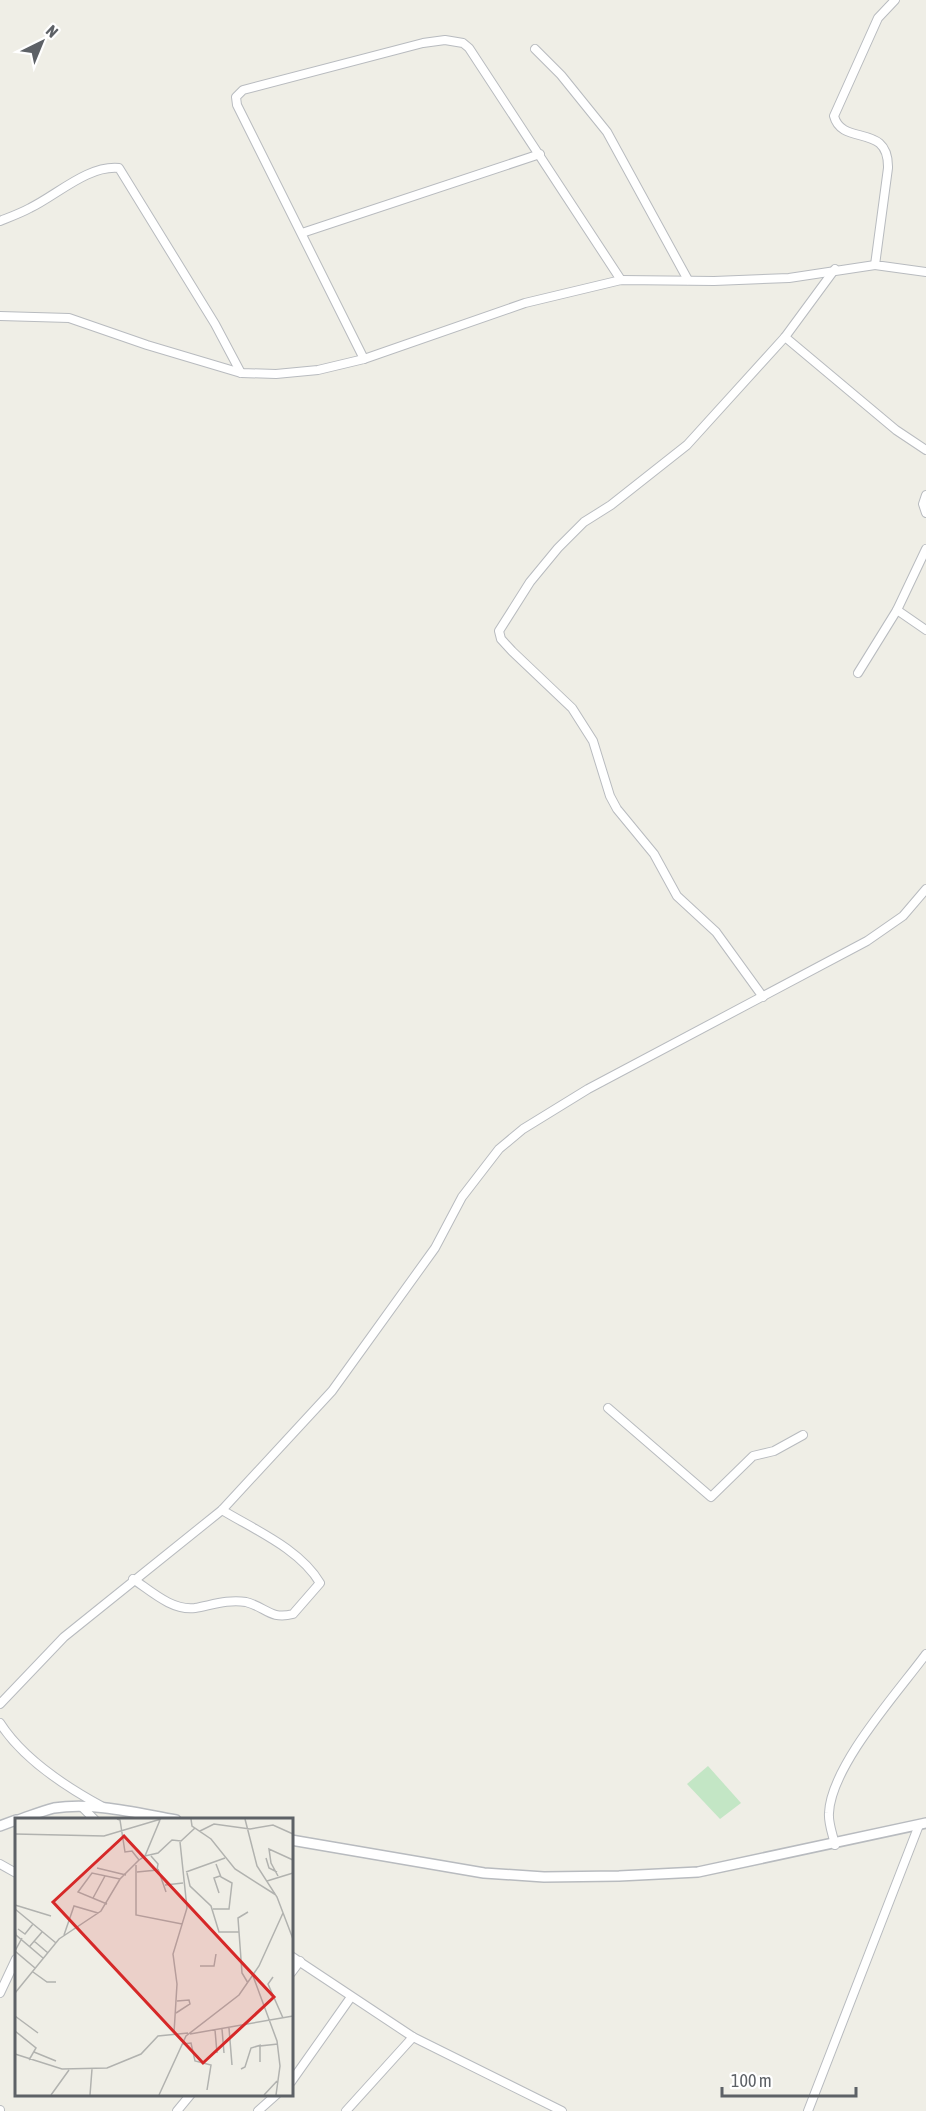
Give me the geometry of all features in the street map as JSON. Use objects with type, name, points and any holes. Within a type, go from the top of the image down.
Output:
[{"type":"street","points":[[874,265],[888,168],[888,152],[879,142],[844,129],[834,116],[878,18],[895,0]]},
{"type":"street","points":[[364,359],[237,105],[236,97],[243,90],[423,43],[456,41],[469,48],[621,280]]},
{"type":"street","points":[[535,49],[607,132],[688,280]]},
{"type":"street","points":[[302,233],[540,154]]},
{"type":"street","points":[[0,221],[31,208],[95,172],[119,168],[215,324],[241,373]]},
{"type":"street","points":[[0,316],[69,318],[241,373],[276,374],[318,370],[364,359],[525,303],[621,280],[789,278],[835,269],[874,265],[926,272]]},
{"type":"street","points":[[764,998],[716,932],[677,896],[654,854],[617,809],[610,796],[593,741],[584,723],[572,708],[512,651],[501,639],[500,632],[530,582],[558,548],[584,522],[611,505],[687,445],[785,337],[835,269]]},
{"type":"street","points":[[785,337],[897,430],[926,450]]},
{"type":"street","points":[[926,495],[923,504],[926,513]]},
{"type":"street","points":[[858,673],[897,610],[926,549]]},
{"type":"street","points":[[897,610],[926,630]]},
{"type":"street","points":[[0,1704],[64,1637],[133,1579],[222,1510],[332,1391],[435,1248],[462,1197],[499,1149],[524,1129],[588,1089],[697,1030],[764,998],[867,941],[903,916],[926,889]]},
{"type":"street","points":[[608,1408],[711,1497],[753,1456],[774,1451],[803,1435]]},
{"type":"street","points":[[133,1579],[168,1602],[183,1607],[194,1608],[234,1601],[248,1603],[274,1616],[293,1614],[320,1583],[314,1574],[305,1563],[280,1545],[222,1510]]},
{"type":"street","points":[[835,1845],[828,1814],[845,1765],[863,1736],[926,1654]]},
{"type":"street","points":[[0,1723],[39,1764],[80,1795],[104,1808]]},
{"type":"street","points":[[82,1807],[93,1818]]},
{"type":"street","points":[[23,1818],[52,1809],[82,1807],[104,1808],[164,1818]]},
{"type":"street","points":[[0,1826],[15,1821]]},
{"type":"street","points":[[292,1840],[484,1873],[544,1877],[698,1872],[835,1845],[922,1824]]},
{"type":"street","points":[[808,2111],[922,1824]]},
{"type":"street","points":[[0,1864],[15,1872]]},
{"type":"street","points":[[292,1957],[413,2037],[562,2111]]},
{"type":"street","points":[[0,1993],[15,1961]]},
{"type":"street","points":[[292,1972],[300,1961]]},
{"type":"street","points":[[292,2081],[351,1997]]},
{"type":"street","points":[[346,2111],[413,2037]]},
{"type":"street","points":[[177,2111],[189,2096]]},
{"type":"street","points":[[258,2111],[275,2096]]},
{"type":"green space","points":[[708,1766],[741,1803],[720,1819],[687,1784]]}]
